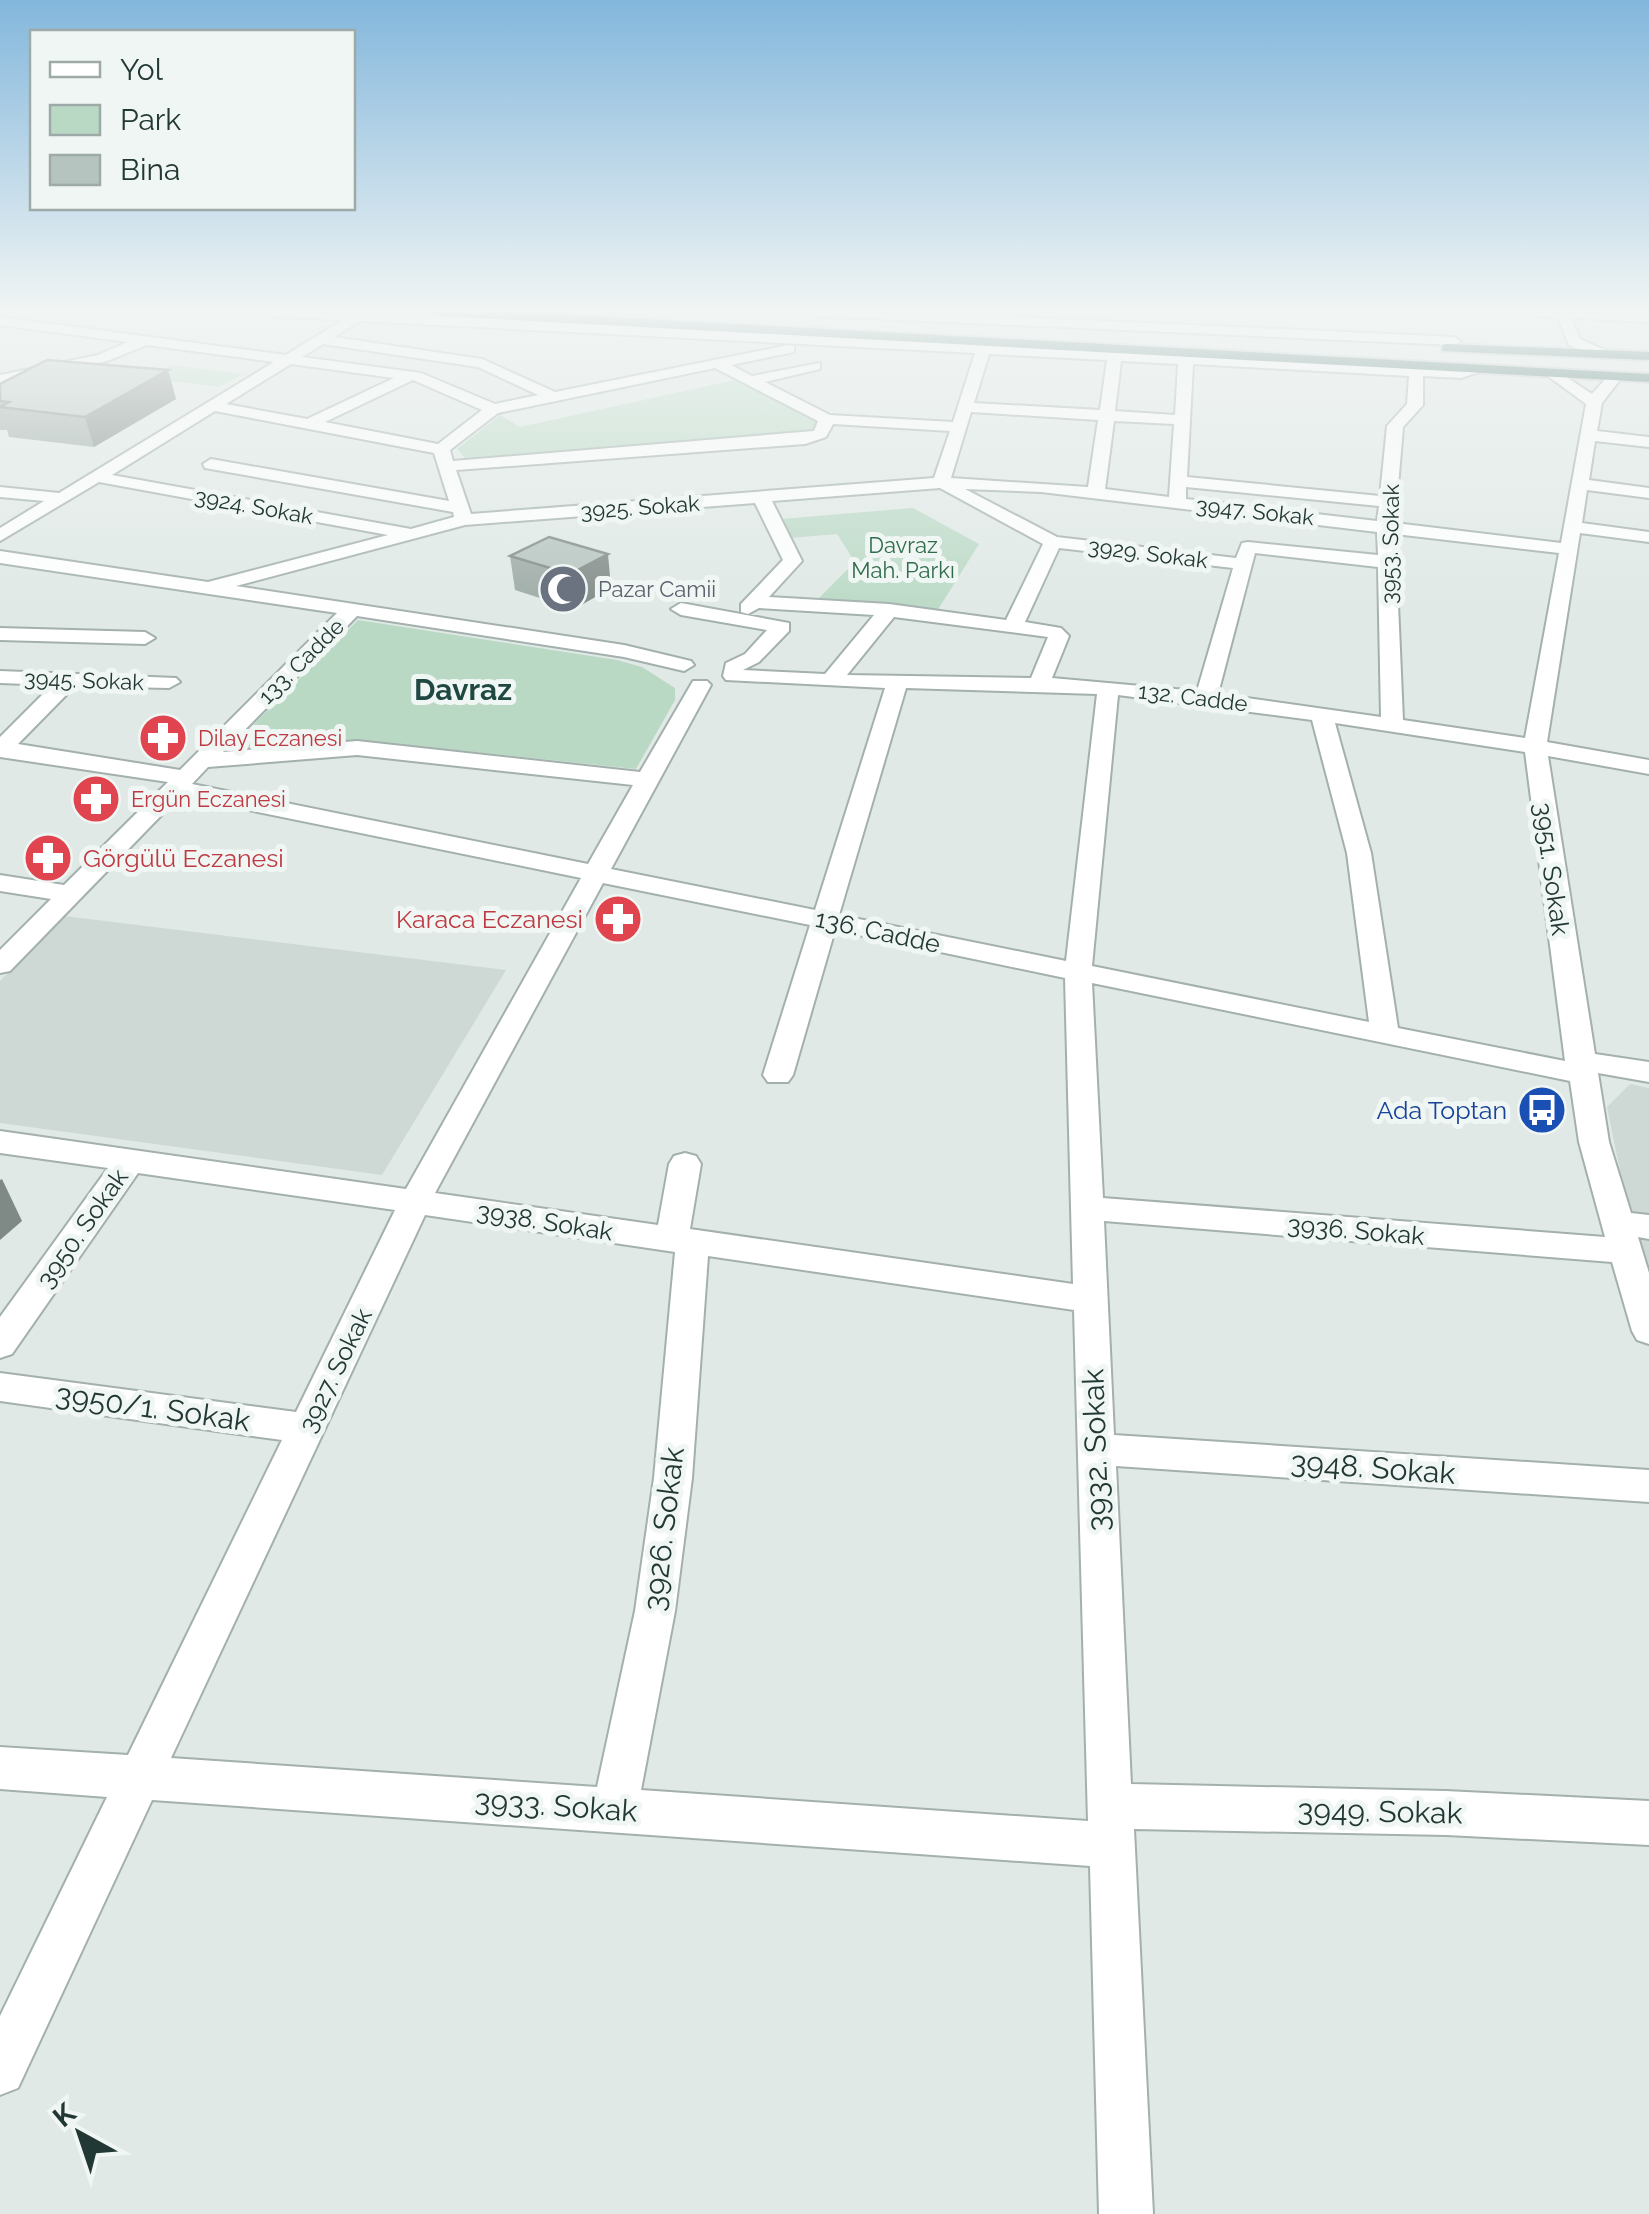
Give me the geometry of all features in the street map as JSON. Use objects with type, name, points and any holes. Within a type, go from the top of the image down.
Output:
[{"type":"street","points":[[0,536],[199,415]]},
{"type":"street","points":[[263,415],[444,458],[806,439],[820,434],[827,419]]},
{"type":"street","points":[[309,424],[327,415]]},
{"type":"street","points":[[444,458],[488,415]]},
{"type":"street","points":[[820,415],[827,419],[959,427]]},
{"type":"street","points":[[963,415],[941,483],[1054,542],[1013,626]]},
{"type":"street","points":[[1096,493],[1107,415]]},
{"type":"street","points":[[1112,415],[1182,420]]},
{"type":"street","points":[[1177,502],[1182,415]]},
{"type":"street","name":"3953. Sokak","points":[[1392,725],[1386,526],[1395,426],[1405,415]]},
{"type":"street","name":"3951. Sokak","points":[[1592,415],[1535,746],[1580,1068],[1619,1236],[1649,1331]]},
{"type":"street","points":[[1589,435],[1649,442]]},
{"type":"street","points":[[211,464],[462,514],[444,458]]},
{"type":"street","points":[[206,497],[252,472]]},
{"type":"street","name":"3924. Sokak","points":[[96,477],[412,534]]},
{"type":"street","points":[[1179,481],[1388,502]]},
{"type":"street","name":"3947. Sokak","points":[[941,483],[1096,493],[1386,526],[1571,538],[1649,537]]},
{"type":"street","name":"3925. Sokak","points":[[206,588],[412,534],[462,514],[941,483]]},
{"type":"street","points":[[1580,484],[1649,493]]},
{"type":"street","points":[[0,492],[62,498]]},
{"type":"street","points":[[736,619],[793,561],[760,497]]},
{"type":"street","name":"3929. Sokak","points":[[1054,542],[1243,564]]},
{"type":"street","name":"3929. Sokak","points":[[1206,698],[1248,547],[1387,562]]},
{"type":"street","name":"133. Cadde","points":[[0,557],[352,609]]},
{"type":"street","points":[[754,602],[890,610],[1059,634],[1039,684]]},
{"type":"street","points":[[711,669],[752,658],[805,604]]},
{"type":"street","name":"133. Cadde","points":[[0,966],[352,609]]},
{"type":"street","name":"132. Cadde","points":[[352,609],[624,651],[711,669],[832,681],[1108,687],[1322,714],[1649,767]]},
{"type":"street","points":[[682,609],[782,627]]},
{"type":"street","points":[[832,681],[890,610]]},
{"type":"street","points":[[0,634],[146,638]]},
{"type":"street","name":"3927. Sokak","points":[[0,2070],[415,1201],[711,669]]},
{"type":"street","name":"3945. Sokak","points":[[0,678],[169,682]]},
{"type":"street","points":[[1,749],[69,680]]},
{"type":"street","points":[[778,1074],[898,682]]},
{"type":"street","name":"3932. Sokak","points":[[1108,687],[1078,972],[1126,2214]]},
{"type":"street","points":[[1322,714],[1359,852],[1385,1034]]},
{"type":"street","points":[[1,749],[187,776],[357,748],[648,780]]},
{"type":"street","name":"136. Cadde","points":[[187,776],[596,874],[1078,972],[1385,1034],[1580,1068],[1649,1072]]},
{"type":"street","points":[[0,883],[70,894]]},
{"type":"street","name":"3938. Sokak","points":[[0,1142],[1090,1299]]},
{"type":"street","name":"3950. Sokak","points":[[0,1344],[130,1160]]},
{"type":"street","name":"3926. Sokak","points":[[615,1810],[655,1611],[670,1497],[684,1164]]},
{"type":"street","name":"3936. Sokak","points":[[1087,1208],[1619,1236],[1649,1228]]},
{"type":"street","name":"3950/1. Sokak","points":[[0,1387],[307,1428]]},
{"type":"street","name":"3948. Sokak","points":[[1096,1450],[1649,1486]]},
{"type":"street","name":"3933. Sokak","points":[[0,1768],[615,1810],[1111,1826]]},
{"type":"street","name":"3949. Sokak","points":[[1111,1826],[1446,1813],[1649,1823]]},
{"type":"shaded area","points":[[64,916],[506,970],[382,1175],[0,1123],[0,981]]},
{"type":"shaded area","points":[[1630,1084],[1649,1088],[1649,1276],[1628,1210],[1607,1107]]},
{"type":"green space","points":[[500,415],[520,427],[573,415],[809,415],[818,420],[811,432],[467,460],[457,449]]},
{"type":"green space","name":"Davraz Mah. Parkı","points":[[913,508],[979,544],[937,611],[819,598],[855,562],[837,534],[790,538],[781,519]]},
{"type":"green space","points":[[358,620],[617,660],[642,667],[675,688],[675,700],[636,769],[379,742],[229,749]]},
{"type":"building","points":[[549,537],[608,554],[570,574],[510,556]]},
{"type":"place","name":"Pazar Camii","points":[[563,589]]},
{"type":"place","name":"Dilay Eczanesi","points":[[163,738]]},
{"type":"place","name":"Ergün Eczanesi","points":[[96,799]]},
{"type":"place","name":"Görgülü Eczanesi","points":[[48,858]]},
{"type":"place","name":"Karaca Eczanesi","points":[[618,919]]},
{"type":"place","name":"Ada Toptan","points":[[1542,1110]]},
{"type":"district","name":"Davraz","points":[[463,690]]}]
